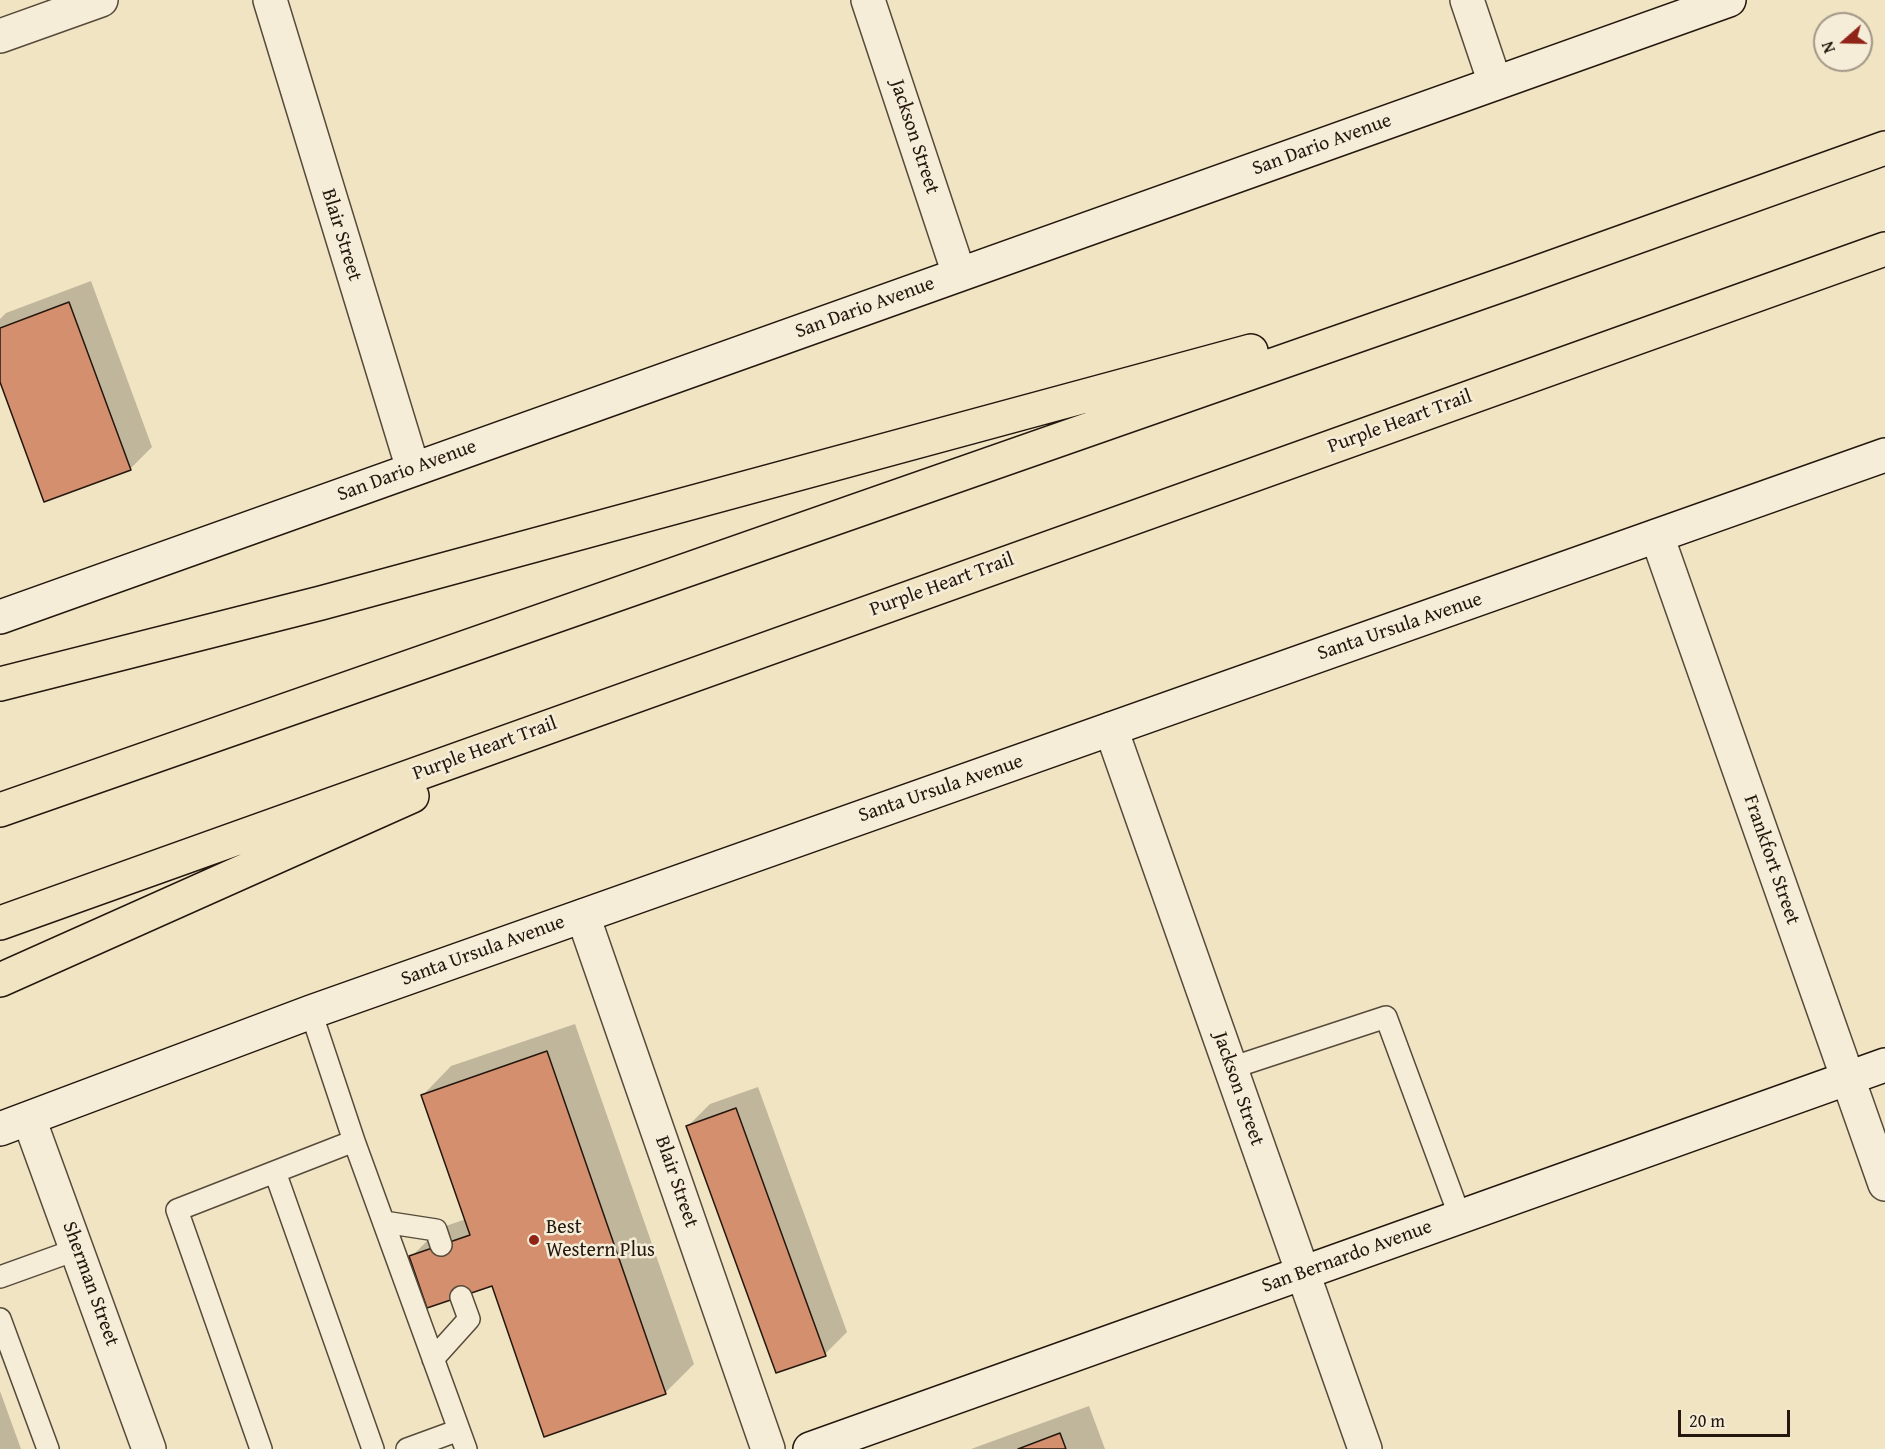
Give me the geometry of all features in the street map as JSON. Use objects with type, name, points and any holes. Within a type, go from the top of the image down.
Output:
[{"type":"highway","points":[[0,810],[1519,279],[1885,148]]},
{"type":"highway","name":"Purple Heart Trail","points":[[0,922],[1885,249]]},
{"type":"highway","points":[[0,684],[321,603],[1519,279]]},
{"type":"highway","points":[[0,980],[649,690]]},
{"type":"main road","points":[[0,36],[101,0]]},
{"type":"main road","name":"Blair Street","points":[[270,0],[412,469]]},
{"type":"main road","name":"Jackson Street","points":[[868,0],[959,274]]},
{"type":"main road","points":[[1467,0],[1495,83]]},
{"type":"main road","name":"San Dario Avenue","points":[[0,616],[1729,0]]},
{"type":"main road","name":"Santa Ursula Avenue","points":[[15,1124],[311,1012],[1885,455]]},
{"type":"main road","name":"Frankfort Street","points":[[1657,536],[1885,1184]]},
{"type":"main road","name":"Jackson Street","points":[[1112,729],[1365,1449]]},
{"type":"main road","name":"Blair Street","points":[[583,916],[768,1449]]},
{"type":"main road","name":"San Bernardo Avenue","points":[[810,1449],[1885,1065]]},
{"type":"main road","name":"Sherman Street","points":[[15,1124],[78,1249],[149,1449]]},
{"type":"lane","points":[[311,1012],[354,1141],[462,1439],[407,1449]]},
{"type":"lane","points":[[1231,1068],[1386,1017],[1460,1217]]},
{"type":"lane","points":[[261,1449],[177,1210],[354,1141]]},
{"type":"lane","points":[[275,1172],[373,1449]]},
{"type":"lane","points":[[384,1222],[436,1230],[441,1245]]},
{"type":"lane","points":[[0,1277],[78,1249]]},
{"type":"lane","points":[[433,1359],[469,1319],[461,1296]]},
{"type":"lane","points":[[0,1319],[48,1449]]},
{"type":"building","points":[[69,302],[131,470],[44,502],[0,382],[0,328]]},
{"type":"building","name":"Best Western Plus","points":[[547,1051],[666,1394],[544,1437],[492,1286],[427,1308],[409,1256],[470,1235],[421,1095]]},
{"type":"building","points":[[736,1108],[826,1356],[776,1373],[686,1126]]},
{"type":"building","points":[[1060,1433],[1066,1449],[1018,1449]]},
{"type":"place","name":"Best Western Plus","points":[[534,1240]]}]
